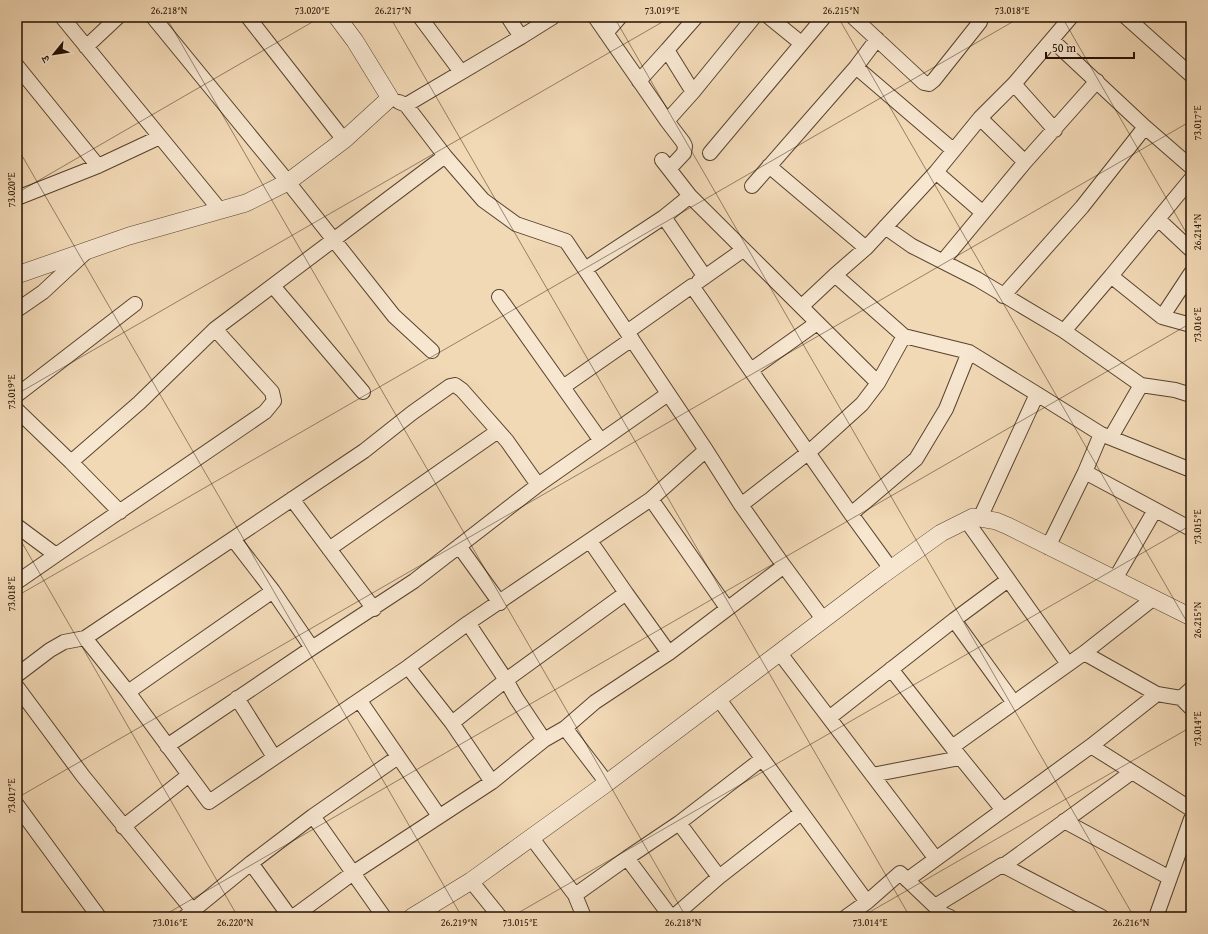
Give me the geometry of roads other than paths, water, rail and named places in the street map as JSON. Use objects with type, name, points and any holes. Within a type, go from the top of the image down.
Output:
[{"type":"street","points":[[62,17],[220,210]]},
{"type":"street","points":[[86,46],[118,17]]},
{"type":"street","points":[[153,17],[288,182],[394,316],[432,350]]},
{"type":"street","points":[[248,17],[344,140]]},
{"type":"street","points":[[337,17],[355,41],[390,98],[406,105],[445,156],[483,200],[516,224],[566,240],[741,505],[823,619]]},
{"type":"street","points":[[420,17],[461,72]]},
{"type":"street","points":[[508,17],[521,38]]},
{"type":"street","points":[[406,105],[521,38],[553,17]]},
{"type":"street","points":[[595,17],[685,146],[684,153],[666,164],[690,196],[878,383]]},
{"type":"street","points":[[606,33],[620,17]]},
{"type":"street","points":[[639,81],[696,17]]},
{"type":"street","points":[[667,121],[693,92],[754,17]]},
{"type":"street","points":[[769,17],[801,43]]},
{"type":"street","points":[[710,153],[824,17]]},
{"type":"street","points":[[853,17],[924,83],[929,84],[934,80],[980,22],[981,17]]},
{"type":"street","points":[[802,306],[866,248],[936,172],[980,118],[1014,84],[1071,17]]},
{"type":"street","points":[[1126,17],[1191,75]]},
{"type":"street","points":[[752,186],[856,67],[877,39]]},
{"type":"street","points":[[1052,40],[1146,128],[1191,167]]},
{"type":"street","points":[[667,50],[693,92]]},
{"type":"street","points":[[17,66],[98,166]]},
{"type":"street","points":[[856,67],[953,150]]},
{"type":"street","points":[[943,261],[1025,162],[1097,81]]},
{"type":"street","points":[[1014,84],[1055,130]]},
{"type":"street","points":[[17,275],[87,251],[246,203],[288,182],[344,140],[390,98]]},
{"type":"street","points":[[980,118],[1025,162]]},
{"type":"street","points":[[1003,296],[1082,207],[1146,128]]},
{"type":"street","points":[[17,198],[98,166],[160,137]]},
{"type":"street","points":[[70,462],[139,403],[215,329],[445,156]]},
{"type":"street","points":[[769,166],[866,248]]},
{"type":"street","points":[[936,172],[983,213]]},
{"type":"street","points":[[1064,331],[1191,179]]},
{"type":"street","points":[[585,269],[664,217],[690,196]]},
{"type":"street","points":[[664,217],[705,277]]},
{"type":"street","points":[[1158,219],[1191,250]]},
{"type":"street","points":[[885,226],[912,246],[943,261],[1064,331],[1141,385],[1174,390],[1191,395]]},
{"type":"street","points":[[563,387],[692,286],[743,250]]},
{"type":"street","points":[[17,310],[43,292],[87,251]]},
{"type":"street","points":[[1162,317],[1191,273]]},
{"type":"street","points":[[835,276],[904,336],[969,352],[1106,436],[1191,470]]},
{"type":"street","points":[[1111,276],[1162,317],[1191,326]]},
{"type":"street","points":[[273,286],[362,392]]},
{"type":"street","points":[[692,286],[891,569]]},
{"type":"street","points":[[499,297],[601,441]]},
{"type":"street","points":[[17,395],[135,304]]},
{"type":"street","points":[[751,370],[817,322]]},
{"type":"street","points":[[17,582],[265,412],[274,401],[272,392],[215,329]]},
{"type":"street","points":[[741,505],[809,452],[862,404],[878,383],[904,336]]},
{"type":"street","points":[[851,514],[916,459],[946,409],[969,352]]},
{"type":"street","points":[[398,757],[313,816],[251,863],[192,915],[83,776],[17,677],[50,650],[64,642],[85,638],[364,451],[412,413],[450,386],[455,385],[462,390],[498,431],[538,485]]},
{"type":"street","points":[[1048,547],[1085,472],[1106,436],[1141,385]]},
{"type":"street","points":[[167,746],[414,581],[538,485],[668,394]]},
{"type":"street","points":[[973,519],[1037,394]]},
{"type":"street","points":[[17,410],[120,512]]},
{"type":"street","points":[[329,549],[498,431]]},
{"type":"street","points":[[85,638],[128,692],[209,802],[408,668],[468,623],[500,603],[651,499],[706,450]]},
{"type":"street","points":[[1085,472],[1191,529]]},
{"type":"street","points":[[292,498],[374,609]]},
{"type":"street","points":[[651,499],[727,608]]},
{"type":"street","points":[[1115,579],[1155,510]]},
{"type":"street","points":[[973,519],[1008,580],[1068,664]]},
{"type":"street","points":[[412,917],[471,881],[607,783],[823,619],[941,533],[973,519],[996,521],[1008,526],[1191,617]]},
{"type":"street","points":[[17,526],[56,555]]},
{"type":"street","points":[[233,539],[273,591],[312,648]]},
{"type":"street","points":[[590,541],[669,653]]},
{"type":"street","points":[[459,546],[500,603]]},
{"type":"street","points":[[251,863],[292,917],[353,873],[492,782],[544,740],[565,728],[595,702],[669,653],[784,566]]},
{"type":"street","points":[[829,718],[954,620],[1008,580]]},
{"type":"street","points":[[128,692],[273,591]]},
{"type":"street","points":[[452,723],[506,680],[626,593]]},
{"type":"street","points":[[872,774],[956,752],[1014,703],[1084,653],[1154,598]]},
{"type":"street","points":[[954,620],[1014,703]]},
{"type":"street","points":[[468,623],[544,740]]},
{"type":"street","points":[[779,652],[936,859]]},
{"type":"street","points":[[1084,653],[1157,694],[1186,694],[1191,708]]},
{"type":"street","points":[[408,668],[452,723],[492,782]]},
{"type":"street","points":[[891,669],[1003,810]]},
{"type":"street","points":[[907,880],[1091,746],[1157,694]]},
{"type":"street","points":[[237,698],[274,757]]},
{"type":"street","points":[[718,698],[867,902]]},
{"type":"street","points":[[360,700],[439,816]]},
{"type":"street","points":[[565,728],[607,783]]},
{"type":"street","points":[[1091,746],[1191,809]]},
{"type":"street","points":[[575,895],[679,823],[762,759]]},
{"type":"street","points":[[846,917],[867,902],[900,873],[942,914],[1002,865],[1003,866],[1132,772]]},
{"type":"street","points":[[123,827],[189,775]]},
{"type":"street","points":[[17,806],[99,917]]},
{"type":"street","points":[[627,858],[672,917],[719,877],[802,813]]},
{"type":"street","points":[[313,816],[384,917]]},
{"type":"street","points":[[1156,917],[1191,819]]},
{"type":"street","points":[[1064,821],[1170,878]]},
{"type":"street","points":[[679,823],[719,877]]},
{"type":"street","points":[[531,838],[575,895],[584,917]]},
{"type":"street","points":[[1003,866],[1102,917]]},
{"type":"street","points":[[471,881],[500,917]]}]
